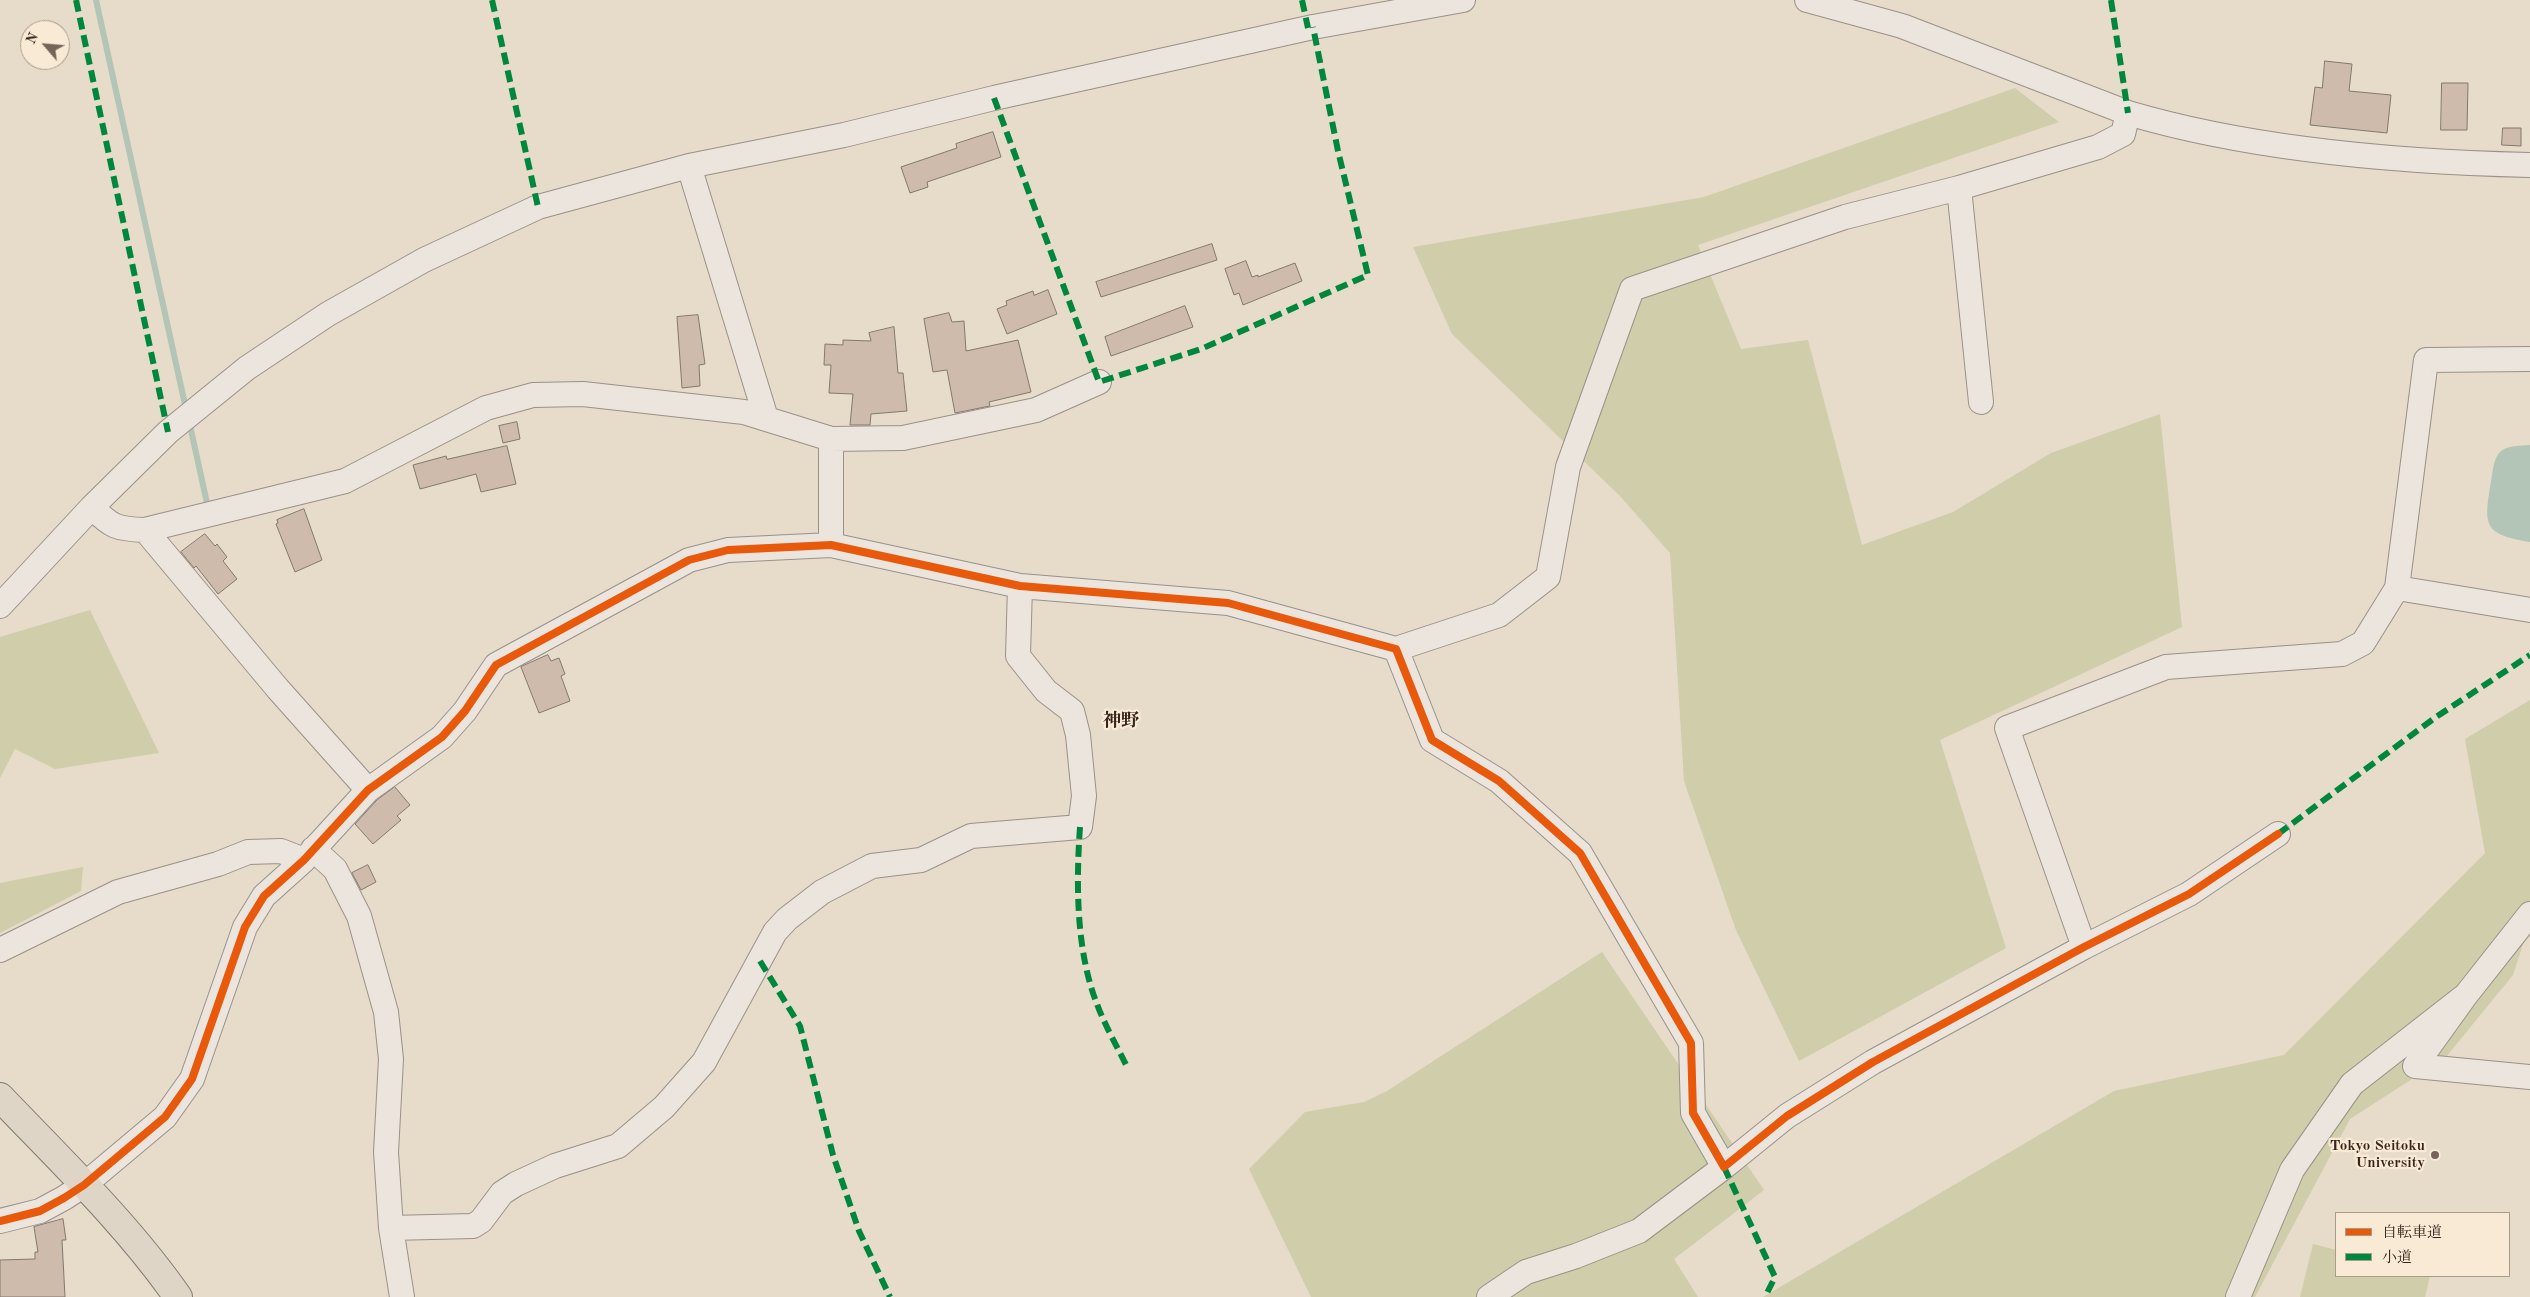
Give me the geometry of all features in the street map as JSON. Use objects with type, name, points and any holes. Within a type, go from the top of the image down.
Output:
[{"type":"main road","points":[[0,1097],[84,1185],[164,1277],[178,1297]]},
{"type":"street","points":[[0,606],[92,506],[168,432],[247,368],[328,314],[424,260],[538,207],[689,166],[844,135],[994,98],[1308,28],[1463,0]]},
{"type":"street","points":[[1807,0],[1902,26],[2128,113],[2163,124],[2245,140],[2383,158],[2523,164]]},
{"type":"street","points":[[0,1221],[40,1212],[84,1185],[165,1118],[192,1079],[245,927],[264,896],[308,854],[368,790],[442,737],[465,711],[496,665],[689,560],[728,550],[831,544],[1020,586],[1228,603],[1396,650],[1498,615],[1548,576],[1568,467],[1632,289],[1845,217],[1960,188],[2098,147],[2123,134],[2128,113]]},
{"type":"street","points":[[689,166],[766,418]]},
{"type":"street","points":[[1960,188],[1981,402]]},
{"type":"street","points":[[2084,946],[2007,728],[2166,667],[2342,654],[2363,643],[2397,588],[2426,360],[2530,358]]},
{"type":"street","points":[[92,506],[106,522],[121,530],[145,530],[346,481],[486,408],[533,395],[584,394],[744,412],[831,439],[903,438],[1036,410],[1098,382]]},
{"type":"street","points":[[831,439],[831,544]]},
{"type":"street","points":[[145,530],[278,689],[368,790]]},
{"type":"street","points":[[391,1228],[473,1226],[480,1221],[502,1193],[516,1184],[555,1166],[618,1146],[664,1107],[704,1062],[775,932],[787,919],[822,892],[872,866],[920,860],[971,836],[1080,827],[1084,796],[1076,727],[1072,711],[1046,691],[1018,656],[1020,586]]},
{"type":"street","points":[[2397,588],[2530,610]]},
{"type":"street","points":[[1396,650],[1432,740],[1499,781],[1580,853],[1691,1042],[1693,1113],[1724,1167]]},
{"type":"street","points":[[1489,1297],[1526,1272],[1576,1256],[1639,1231],[1724,1167],[1787,1116],[1873,1062],[2084,946],[2188,894],[2278,834]]},
{"type":"street","points":[[0,950],[118,892],[218,864],[248,852],[281,851],[308,854],[335,869],[358,916],[386,1012],[391,1059],[386,1152],[391,1228],[402,1297]]},
{"type":"street","points":[[2530,914],[2466,995],[2415,1066],[2530,1077]]},
{"type":"street","points":[[2238,1297],[2292,1170],[2352,1084],[2466,995]]},
{"type":"shaded area","points":[[2015,88],[2059,122],[1698,245],[1741,349],[1808,340],[1862,545],[1953,512],[2051,453],[2160,414],[2182,627],[1940,740],[2006,948],[1799,1061],[1736,930],[1684,781],[1670,553],[1620,496],[1452,334],[1413,247],[1704,197]]},
{"type":"shaded area","points":[[2530,445],[2530,542],[2514,539],[2495,531],[2490,525],[2487,508],[2494,466],[2500,452],[2514,446]]},
{"type":"shaded area","points":[[90,610],[159,753],[55,769],[15,749],[0,778],[0,637]]},
{"type":"shaded area","points":[[2530,700],[2530,923],[2513,975],[2446,1057],[2350,1119],[2255,1297],[1763,1297],[2114,1091],[2284,1055],[2485,853],[2465,739]]},
{"type":"shaded area","points":[[83,867],[81,891],[0,933],[0,883]]},
{"type":"shaded area","points":[[1602,952],[1764,1190],[1674,1259],[1698,1297],[1311,1297],[1249,1169],[1305,1112],[1364,1102],[1387,1091]]},
{"type":"shaded area","points":[[2313,1244],[2335,1250],[2335,1277],[2430,1277],[2425,1297],[2300,1297]]},
{"type":"building","points":[[2325,61],[2352,64],[2349,91],[2391,95],[2387,133],[2310,125],[2315,87],[2322,88]]},
{"type":"building","points":[[2442,83],[2468,83],[2467,130],[2441,130]]},
{"type":"building","points":[[2503,128],[2521,128],[2521,146],[2502,145]]},
{"type":"building","points":[[993,132],[1001,157],[927,182],[928,187],[910,193],[901,167],[957,148],[956,144]]},
{"type":"building","points":[[1212,244],[1217,260],[1101,297],[1096,282]]},
{"type":"building","points":[[1246,261],[1252,277],[1258,275],[1258,277],[1295,263],[1302,281],[1243,305],[1239,293],[1234,295],[1225,269]]},
{"type":"building","points":[[1048,290],[1057,314],[1007,334],[997,309],[1007,305],[1006,301],[1033,291],[1034,295]]},
{"type":"building","points":[[1185,306],[1193,327],[1111,356],[1105,337]]},
{"type":"building","points":[[949,313],[952,322],[964,321],[966,351],[1018,340],[1031,392],[989,402],[990,406],[955,413],[947,370],[933,372],[924,319]]},
{"type":"building","points":[[698,315],[705,364],[699,365],[700,386],[682,388],[677,317]]},
{"type":"building","points":[[894,327],[898,373],[903,373],[907,411],[871,414],[870,425],[850,425],[853,394],[829,393],[831,365],[824,365],[825,344],[843,345],[843,340],[871,341],[869,333]]},
{"type":"building","points":[[517,422],[520,439],[503,443],[499,426]]},
{"type":"building","points":[[507,446],[516,484],[481,492],[476,474],[420,489],[413,465],[446,456],[447,459]]},
{"type":"building","points":[[304,509],[322,560],[295,572],[276,524],[278,523],[277,520]]},
{"type":"building","points":[[205,534],[215,546],[217,544],[227,557],[223,561],[237,579],[218,594],[196,566],[194,568],[181,552]]},
{"type":"building","points":[[548,655],[551,661],[559,658],[565,674],[561,676],[570,701],[539,713],[521,667]]},
{"type":"building","points":[[395,787],[410,805],[397,816],[401,820],[373,844],[355,824],[377,800]]},
{"type":"building","points":[[368,865],[376,882],[361,890],[352,873]]},
{"type":"building","points":[[63,1219],[66,1240],[62,1240],[65,1297],[0,1297],[0,1260],[35,1259],[35,1252],[38,1252],[34,1227]]},
{"type":"waterway","points":[[96,0],[186,409]]},
{"type":"waterway","points":[[189,421],[207,503]]},
{"type":"marked path","points":[[76,0],[168,432]]},
{"type":"marked path","points":[[492,0],[538,207]]},
{"type":"marked path","points":[[1302,0],[1308,28]]},
{"type":"marked path","points":[[2111,0],[2128,113]]},
{"type":"marked path","points":[[994,98],[1099,382],[1201,349],[1368,275],[1338,151],[1313,27]]},
{"type":"marked path","points":[[2278,834],[2436,717],[2530,655]]},
{"type":"marked path","points":[[1080,827],[1078,894],[1081,939],[1085,962],[1100,1012],[1128,1069]]},
{"type":"marked path","points":[[760,961],[800,1026],[833,1155],[859,1231],[890,1297]]},
{"type":"marked path","points":[[1724,1167],[1775,1277],[1765,1297]]},
{"type":"cycle path","points":[[0,1221],[40,1211],[64,1198],[84,1185],[165,1117],[192,1079],[245,927],[264,896],[304,860],[368,790],[442,737],[465,711],[496,665],[689,560],[728,550],[831,545],[1020,586],[1228,603],[1396,649],[1432,740],[1499,781],[1580,853],[1691,1043],[1693,1113],[1724,1167],[1787,1116],[1873,1062],[2084,947],[2189,894],[2278,834]]},
{"type":"place","name":"Tokyo Seitoku University","points":[[2435,1155]]},
{"type":"district","name":"神野","points":[[1121,721]]}]
